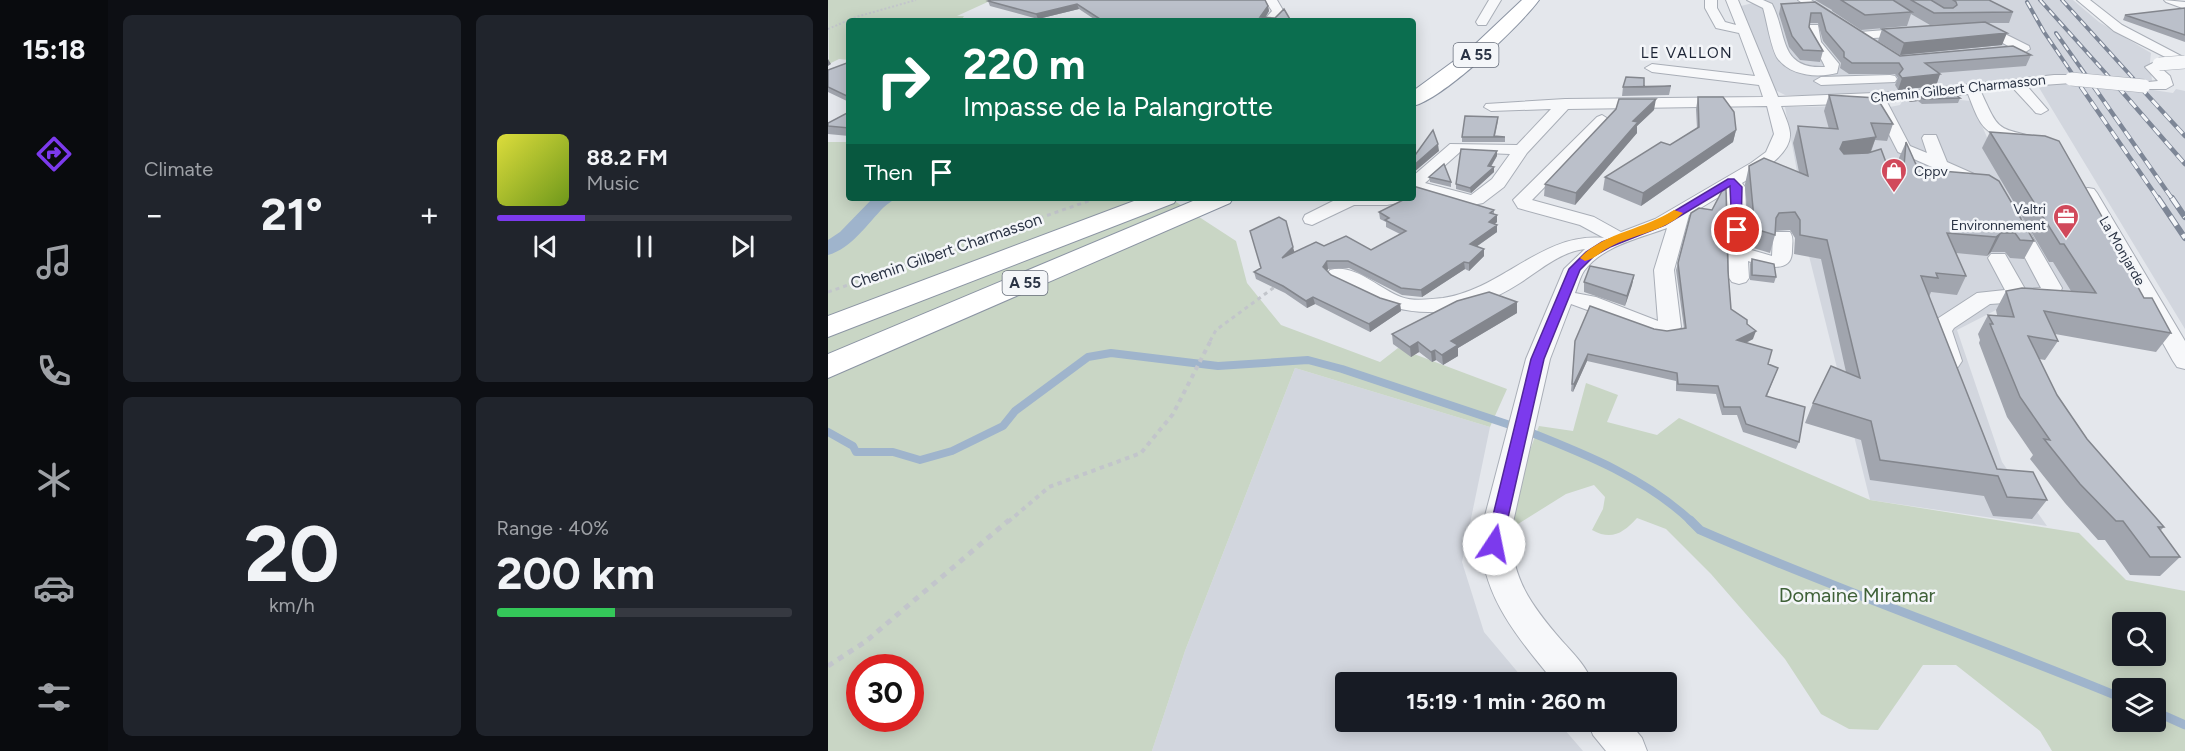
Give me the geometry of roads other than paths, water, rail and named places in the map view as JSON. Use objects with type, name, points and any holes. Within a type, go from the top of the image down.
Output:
[{"type":"highway","name":"A 55","points":[[1465,37],[1504,0]]},
{"type":"highway","name":"A 55","points":[[1416,98],[1488,46],[1531,0]]},
{"type":"highway","name":"A 55","points":[[828,327],[1157,201]]},
{"type":"highway","name":"A 55","points":[[828,367],[1214,201]]},
{"type":"street","points":[[1271,0],[1278,12],[1272,18]]},
{"type":"street","points":[[1482,22],[1495,0]]},
{"type":"street","points":[[1711,0],[1711,8],[1720,26],[1743,30]]},
{"type":"street","points":[[1567,672],[1520,613],[1507,591],[1495,557],[1496,531],[1538,359],[1575,269],[1590,254],[1613,241],[1662,223],[1765,161],[1777,148],[1782,134],[1772,101],[1732,1],[1752,0],[1768,6],[1783,56],[1798,69],[1818,81],[1890,79]]},
{"type":"street","points":[[1804,0],[1877,48]]},
{"type":"street","points":[[2083,0],[2118,28],[2185,63]]},
{"type":"street","points":[[2170,0],[2185,6]]},
{"type":"street","points":[[1858,36],[1923,29],[1905,18]]},
{"type":"street","points":[[1961,28],[1983,27],[2024,49],[1978,54]]},
{"type":"street","points":[[1798,69],[1834,69],[1815,42],[1814,28]]},
{"type":"street","name":"Chemin Gilbert Charmasson","points":[[1491,107],[1565,103],[1878,98],[2054,79],[2144,86],[2166,85],[2165,79],[2152,67],[2159,64],[2185,63]]},
{"type":"street","points":[[1652,68],[1763,81]]},
{"type":"street","points":[[2018,84],[2041,110]]},
{"type":"street","points":[[1973,89],[1986,122],[1992,128],[2007,135],[2052,147]]},
{"type":"street","points":[[1878,98],[1906,157],[1940,166],[1986,185],[2002,199],[2052,288],[2050,294],[2043,296],[1985,298],[1945,324],[1941,331],[1943,343],[1956,376]]},
{"type":"street","points":[[1416,186],[1468,201],[1477,199],[1498,183],[1521,150],[1565,103]]},
{"type":"street","points":[[1602,120],[1522,200],[1524,204],[1587,222],[1613,241]]},
{"type":"street","points":[[1930,138],[1940,166]]},
{"type":"street","points":[[1416,182],[1456,147],[1521,150]]},
{"type":"street","name":"La Monjarde","points":[[2080,179],[2185,361]]},
{"type":"street","points":[[1731,181],[1737,187],[1739,278]]},
{"type":"street","points":[[1312,219],[1351,201]]},
{"type":"street","points":[[1562,296],[1588,302],[1653,327],[1665,330],[1670,327],[1664,270],[1681,211]]},
{"type":"street","points":[[1738,252],[1773,262],[1782,258],[1783,236]]},
{"type":"street","points":[[1337,274],[1353,277],[1390,301],[1411,306],[1427,305],[1461,300],[1497,288],[1548,255],[1579,242],[1613,241]]},
{"type":"street","points":[[1998,258],[2018,296]]},
{"type":"street","points":[[1614,732],[1629,751]]},
{"type":"waterway","points":[[828,249],[846,236],[880,201]]},
{"type":"waterway","points":[[828,432],[853,446],[856,452],[893,452],[920,460],[952,451],[1003,426],[1015,411],[1088,357],[1111,353],[1218,366],[1308,360],[1342,369],[1516,427]]},
{"type":"waterway","points":[[1527,431],[1593,458],[1635,480],[1655,492],[1692,522]]},
{"type":"waterway","points":[[1692,522],[1700,530],[1752,552],[2112,694]]},
{"type":"waterway","points":[[2166,716],[2185,725]]},
{"type":"railway","points":[[2040,0],[2119,88]]},
{"type":"railway","points":[[2062,0],[2142,88]]},
{"type":"railway","points":[[2027,2],[2044,32],[2082,88]]},
{"type":"railway","points":[[2056,33],[2095,88]]},
{"type":"railway","points":[[2081,87],[2159,200]]},
{"type":"railway","points":[[2094,87],[2173,200]]},
{"type":"railway","points":[[2118,87],[2185,164]]},
{"type":"railway","points":[[2140,87],[2185,136]]},
{"type":"railway","points":[[2158,198],[2185,238]]},
{"type":"railway","points":[[2172,198],[2185,217]]},
{"type":"place","name":"Cppv","points":[[1894,194]]},
{"type":"place","name":"Valtri Environnement","points":[[2066,240]]},
{"type":"district","name":"LE VALLON","points":[[1687,53]]},
{"type":"park label","name":"Domaine Miramar","points":[[1857,595]]}]
